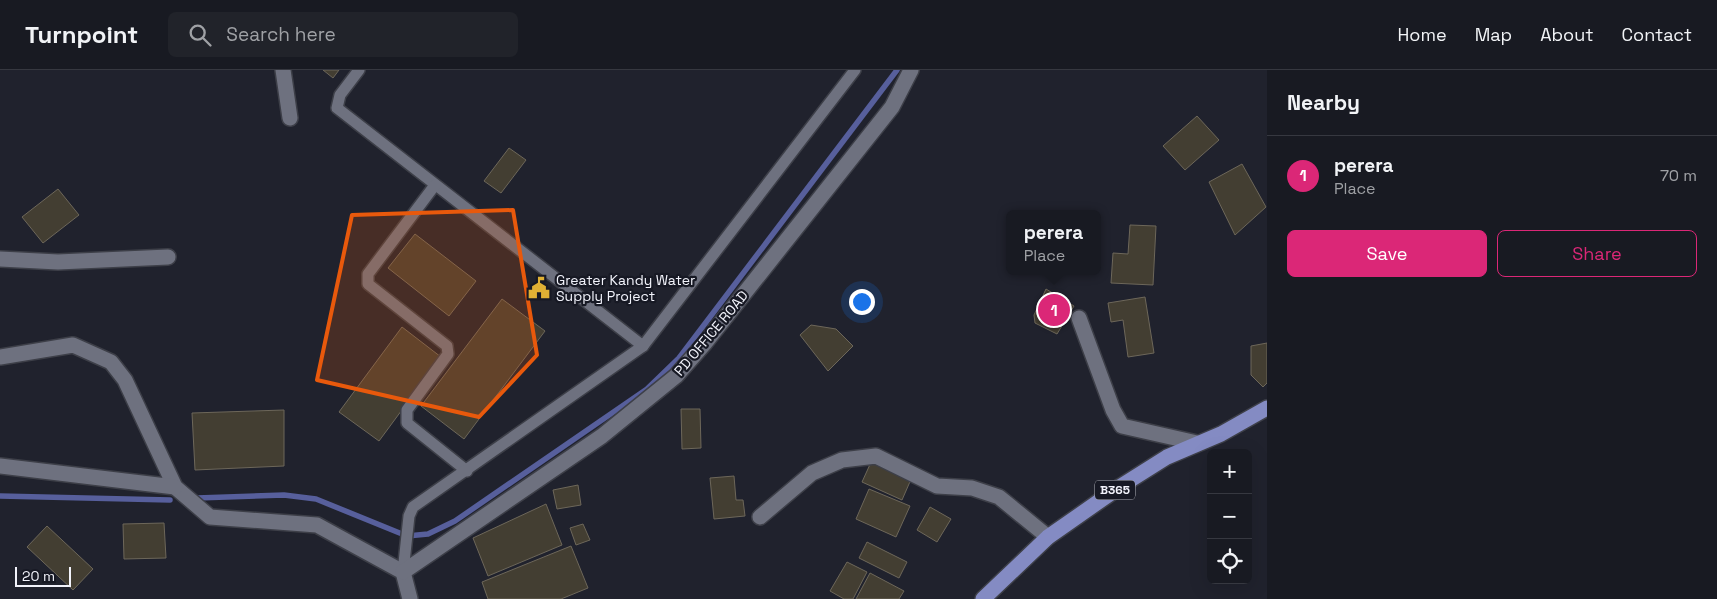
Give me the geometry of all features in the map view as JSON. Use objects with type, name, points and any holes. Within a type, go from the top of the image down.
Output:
[{"type":"main road","name":"B365","points":[[983,599],[1048,537],[1121,486],[1167,457],[1221,434],[1267,408]]},
{"type":"street","points":[[283,70],[290,118]]},
{"type":"street","name":"PD OFFICE ROAD","points":[[403,572],[602,436],[676,376],[705,343],[892,107],[911,70]]},
{"type":"street","points":[[0,259],[58,262],[168,257]]},
{"type":"street","points":[[1079,318],[1113,410],[1122,426],[1197,443]]},
{"type":"street","points":[[0,357],[73,345],[111,362],[125,380],[175,487],[210,517],[317,525],[403,572],[406,598]]},
{"type":"street","points":[[760,517],[812,473],[842,460],[876,456],[937,486],[972,488],[999,497],[1048,537]]},
{"type":"street","points":[[0,466],[175,487]]},
{"type":"lane","points":[[359,70],[340,95],[337,108],[643,346]]},
{"type":"lane","points":[[403,572],[409,516],[413,507],[643,346],[855,70]]},
{"type":"lane","points":[[435,186],[368,274],[368,284],[447,346],[448,354],[407,410],[407,423],[467,471]]},
{"type":"highlighted area","points":[[513,210],[537,355],[479,417],[317,380],[352,215]]},
{"type":"building","points":[[323,70],[339,70],[333,78]]},
{"type":"building","points":[[1197,116],[1219,140],[1185,170],[1163,146]]},
{"type":"building","points":[[509,148],[526,160],[501,193],[484,181]]},
{"type":"building","points":[[1242,164],[1266,207],[1235,235],[1209,182]]},
{"type":"building","points":[[58,189],[79,215],[43,243],[22,217]]},
{"type":"building","points":[[1130,225],[1156,226],[1153,285],[1111,283],[1113,253],[1128,254]]},
{"type":"building","points":[[415,234],[476,281],[449,316],[388,268]]},
{"type":"building","points":[[1046,289],[1074,306],[1057,334],[1035,323],[1034,315]]},
{"type":"building","points":[[1145,297],[1154,353],[1128,357],[1123,320],[1111,322],[1108,303]]},
{"type":"building","points":[[502,299],[545,331],[464,439],[421,406]]},
{"type":"building","points":[[811,325],[836,329],[853,346],[828,371],[800,335]]},
{"type":"building","points":[[402,327],[441,357],[379,441],[339,412]]},
{"type":"building","points":[[1267,343],[1267,383],[1263,387],[1251,375],[1251,346]]},
{"type":"building","points":[[681,409],[700,409],[701,448],[682,449]]},
{"type":"building","points":[[284,410],[284,466],[195,470],[192,413]]},
{"type":"building","points":[[872,460],[912,477],[902,500],[862,482]]},
{"type":"building","points":[[734,476],[736,500],[743,500],[745,516],[714,519],[710,478]]},
{"type":"building","points":[[578,485],[581,505],[557,509],[553,490]]},
{"type":"building","points":[[869,489],[910,506],[896,537],[856,519]]},
{"type":"building","points":[[546,504],[562,545],[488,576],[473,538]]},
{"type":"building","points":[[930,507],[951,519],[937,542],[917,530]]},
{"type":"building","points":[[164,523],[166,558],[124,559],[123,524]]},
{"type":"building","points":[[583,524],[590,540],[576,545],[570,528]]},
{"type":"building","points":[[47,526],[93,569],[73,590],[27,547]]},
{"type":"building","points":[[867,542],[907,562],[899,578],[859,558]]},
{"type":"building","points":[[571,546],[588,588],[561,599],[488,599],[482,582]]},
{"type":"building","points":[[847,562],[867,572],[853,599],[844,599],[830,591]]},
{"type":"building","points":[[870,573],[904,591],[899,599],[856,599]]},
{"type":"waterway","points":[[197,498],[284,495],[316,499],[407,536],[428,534],[455,521],[647,389],[679,358],[897,70]]},
{"type":"waterway","points":[[0,496],[170,500]]},
{"type":"place","name":"Greater Kandy Water Supply Project","points":[[539,288]]},
{"type":"place","name":"perera","points":[[1054,310]]}]
